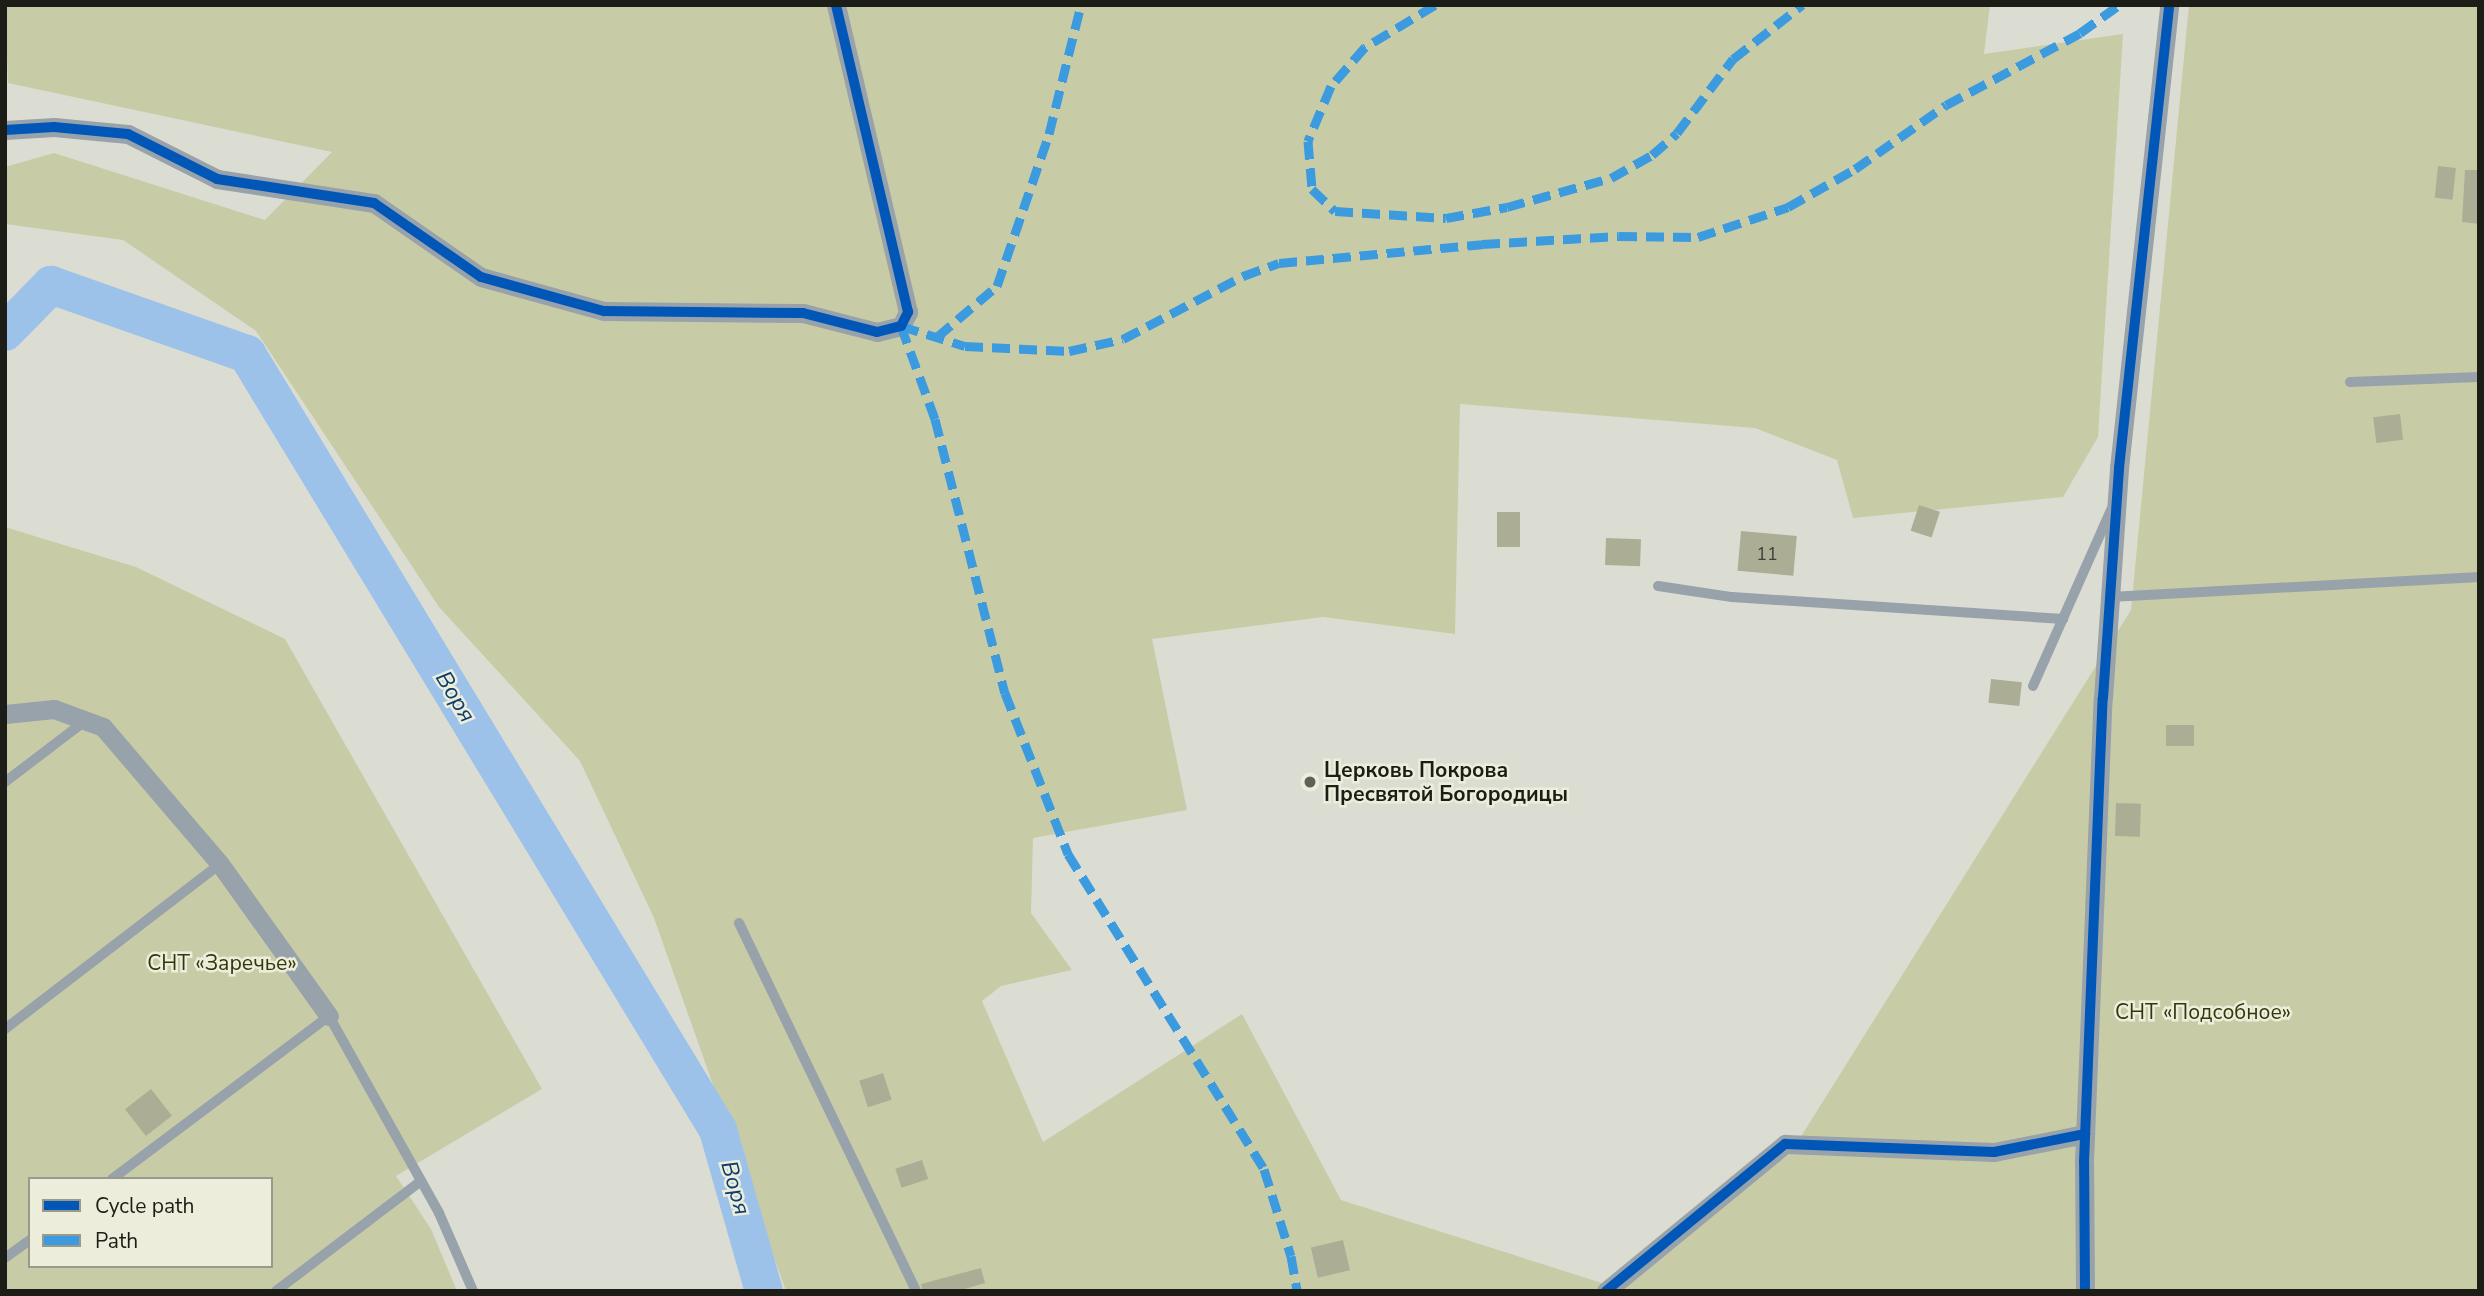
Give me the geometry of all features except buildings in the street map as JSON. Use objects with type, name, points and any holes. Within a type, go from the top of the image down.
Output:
[{"type":"street","points":[[5,130],[54,127],[128,134],[217,179],[374,203],[481,277],[604,311],[803,313],[877,332],[901,326],[908,312],[836,5]]},
{"type":"street","points":[[2085,1291],[2085,1134],[2110,597],[2117,495],[2169,5]]},
{"type":"street","points":[[5,714],[54,709],[103,727],[220,864],[329,1016]]},
{"type":"street","points":[[1606,1291],[1785,1144],[1994,1152],[2085,1134]]},
{"type":"lane","points":[[2350,382],[2479,377]]},
{"type":"lane","points":[[2033,686],[2117,495]]},
{"type":"lane","points":[[2110,597],[2479,578]]},
{"type":"lane","points":[[1658,586],[1732,597],[2063,619]]},
{"type":"lane","points":[[5,782],[86,720]]},
{"type":"lane","points":[[5,1028],[220,864]]},
{"type":"lane","points":[[740,923],[916,1291]]},
{"type":"lane","points":[[115,1177],[329,1016],[421,1181],[472,1291]]},
{"type":"lane","points":[[276,1291],[421,1181]]},
{"type":"lane","points":[[5,1258],[28,1241]]},
{"type":"green space","name":"СНТ «Подсобное»","points":[[5,5],[1990,5],[1984,54],[2123,34],[2098,437],[2063,497],[1853,518],[1837,460],[1755,428],[1460,404],[1455,634],[1323,617],[1152,639],[1187,810],[1033,838],[1031,913],[1072,970],[1001,986],[982,1001],[1043,1142],[1242,1014],[1341,1200],[1605,1284],[1790,1154],[2131,610],[2189,5],[2479,5],[2479,1291],[786,1291],[654,918],[580,761],[439,607],[256,331],[123,240],[5,224],[5,167],[54,153],[265,220],[332,152],[8,83]]},
{"type":"green space","name":"СНТ «Заречье»","points":[[5,527],[136,567],[285,639],[542,1089],[396,1176],[431,1229],[457,1291],[5,1291]]},
{"type":"waterway","name":"Воря","points":[[5,332],[51,285],[247,354],[718,1130],[764,1291]]},
{"type":"marked path","points":[[937,337],[997,286],[1049,134],[1081,5]]},
{"type":"marked path","points":[[1435,5],[1365,47],[1331,86],[1308,141],[1312,189],[1335,211],[1446,218],[1507,207],[1611,178],[1652,155],[1677,133],[1733,59],[1802,5]]},
{"type":"marked path","points":[[901,326],[965,346],[1069,351],[1123,339],[1243,276],[1279,263],[1482,244],[1619,236],[1698,237],[1788,207],[1855,169],[1946,105],[2080,33],[2119,5]]},
{"type":"marked path","points":[[901,326],[935,419],[1005,693],[1068,854],[1264,1169],[1291,1256],[1297,1291]]},
{"type":"cycle path","points":[[5,130],[54,127],[128,134],[217,179],[374,203],[481,277],[604,311],[803,313],[877,332],[901,326],[908,312],[836,5]]},
{"type":"cycle path","points":[[2085,1291],[2084,1162],[2103,698],[2119,468],[2169,5]]},
{"type":"cycle path","points":[[1606,1291],[1785,1144],[1994,1152],[2085,1134]]},
{"type":"place","name":"Церковь Покрова Пресвятой Богородицы","points":[[1310,782]]}]
